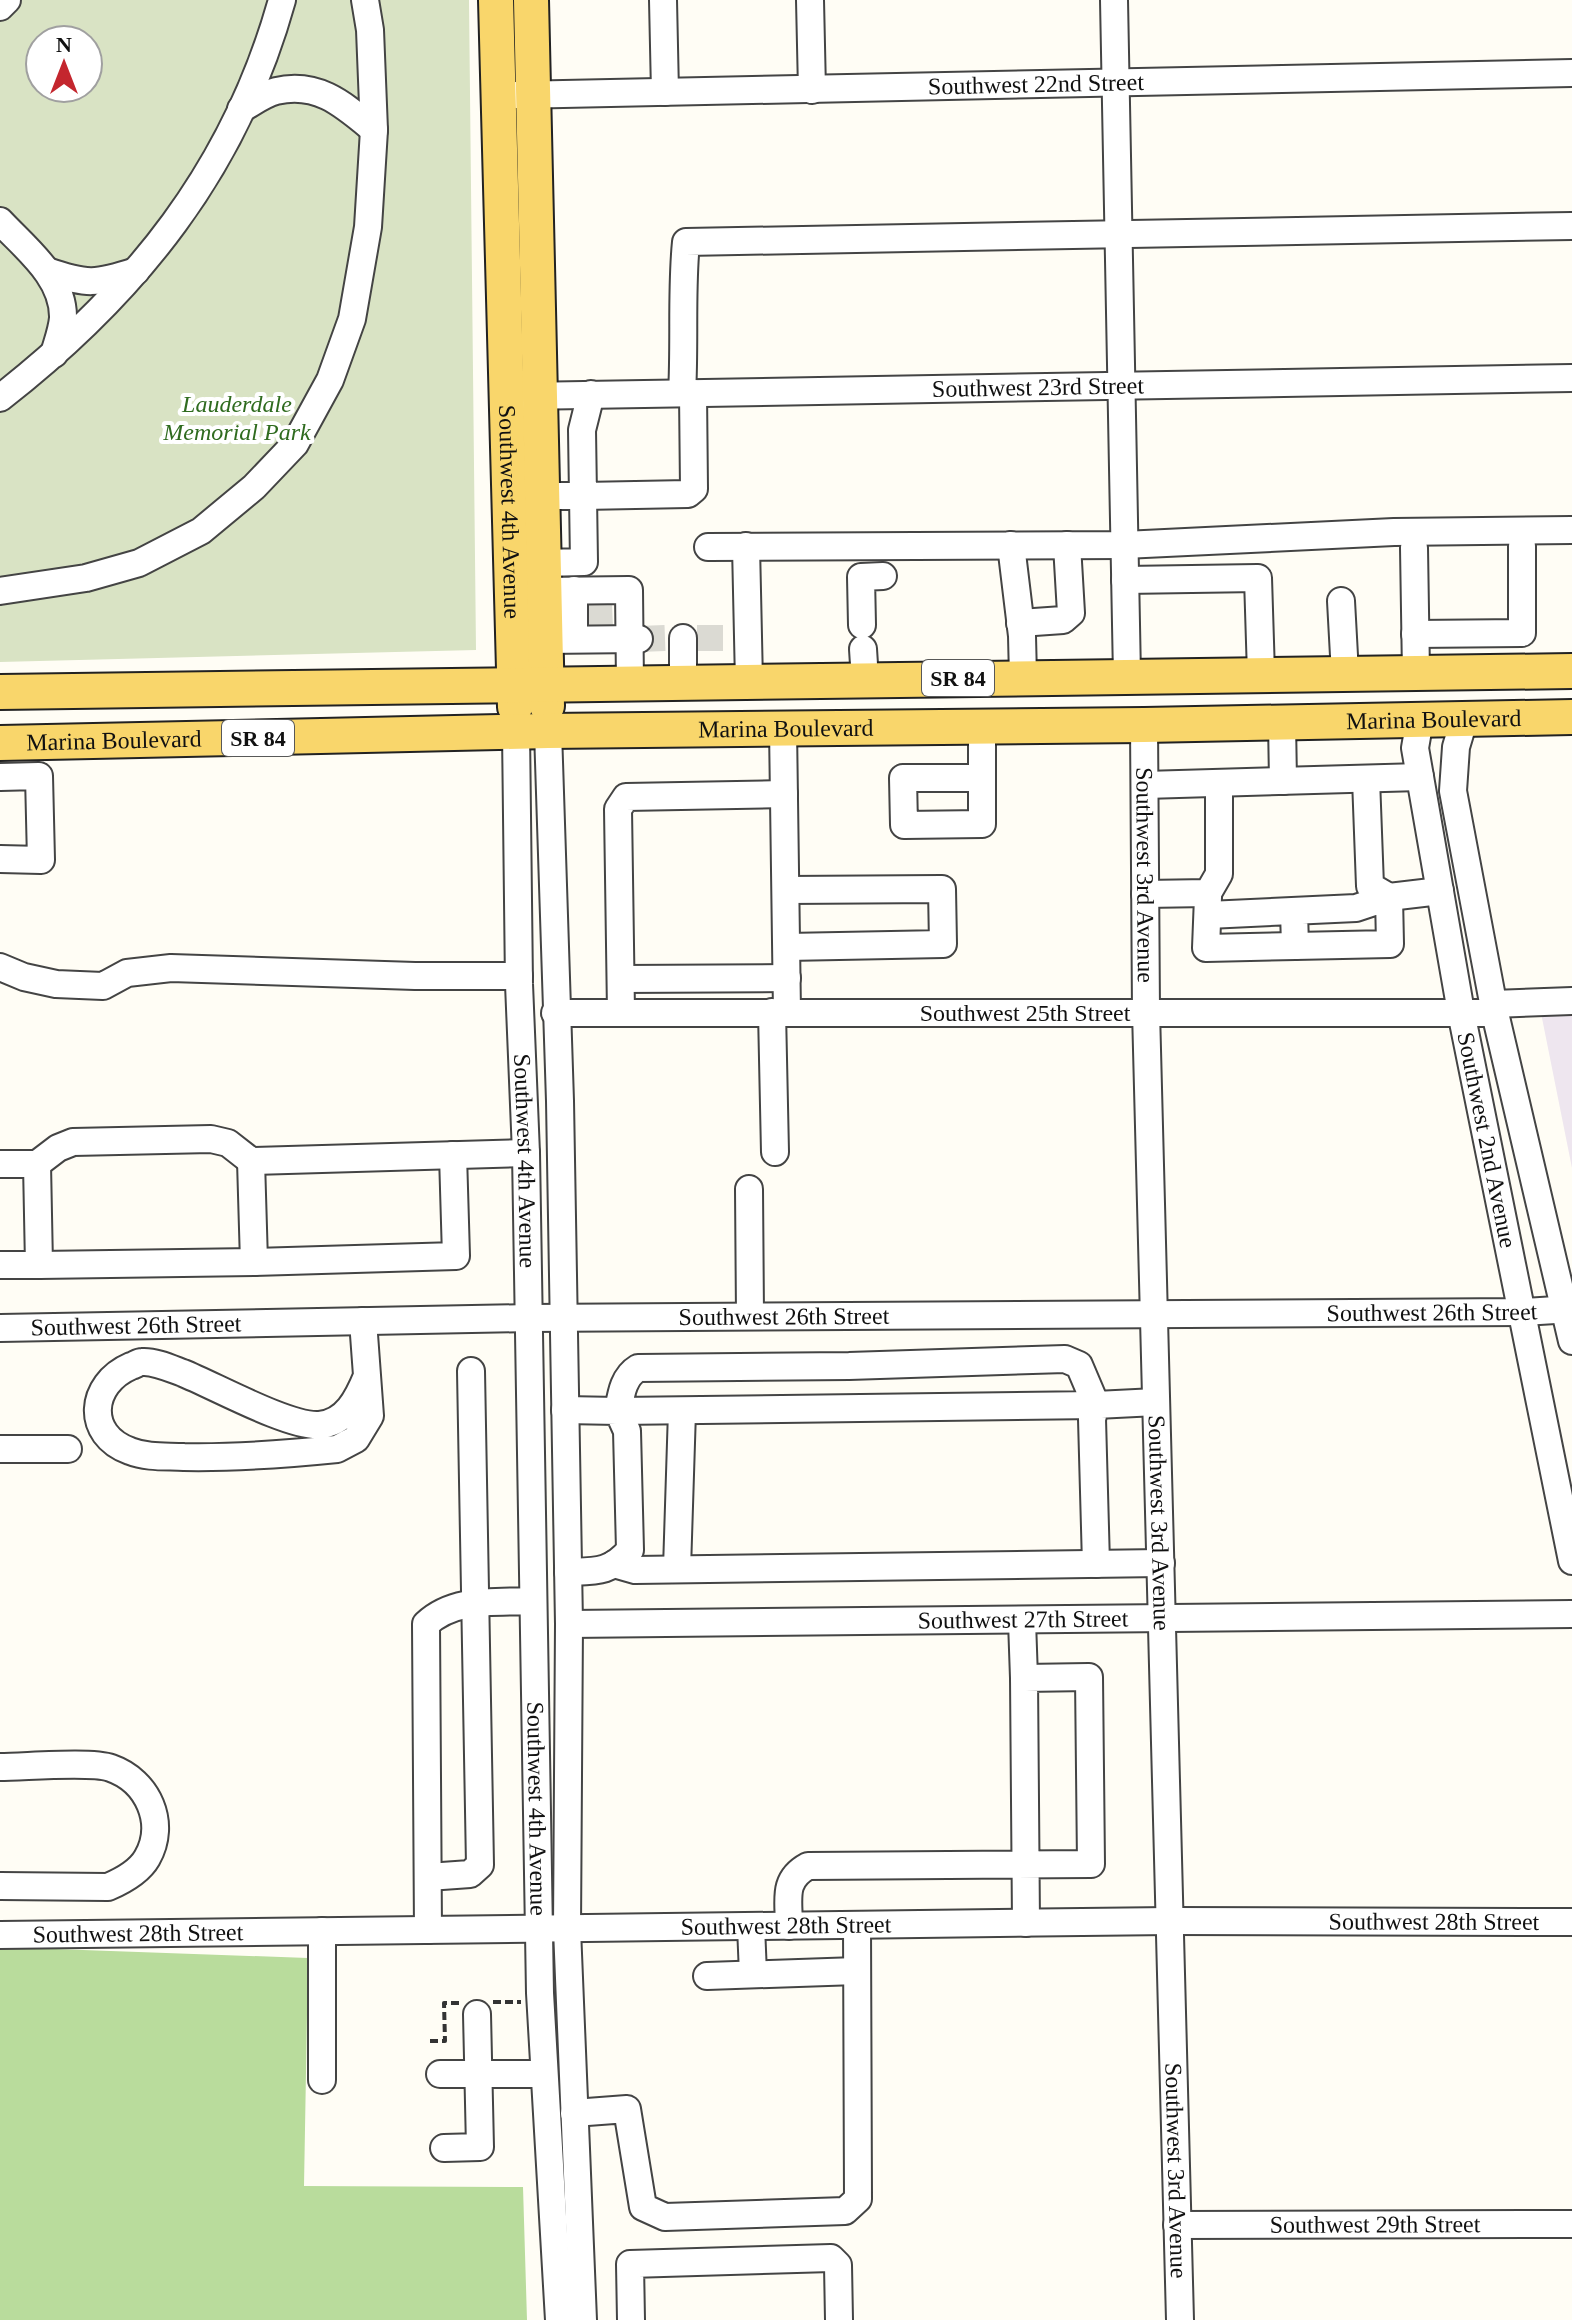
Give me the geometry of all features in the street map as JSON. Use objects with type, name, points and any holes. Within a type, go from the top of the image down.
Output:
[{"type":"main road","name":"Southwest 4th Avenue","points":[[496,0],[505,397],[532,731]]},
{"type":"main road","name":"Southwest 4th Avenue","points":[[530,685],[575,609],[541,479],[531,0]]},
{"type":"main road","name":"Marina Boulevard","points":[[0,692],[530,685],[684,651],[863,651],[1023,677],[1572,671]]},
{"type":"main road","points":[[1420,719],[1449,694],[1481,680],[1523,671]]},
{"type":"main road","points":[[1144,725],[1158,697],[1181,675]]},
{"type":"main road","points":[[1093,726],[1124,691],[1127,676]]},
{"type":"main road","name":"Marina Boulevard","points":[[0,743],[532,731],[1093,726],[1572,717]]},
{"type":"street","points":[[0,7],[7,0]]},
{"type":"street","points":[[0,398],[54,356],[152,254],[208,174],[241,109],[282,0]]},
{"type":"street","points":[[0,591],[86,578],[139,563],[201,531],[254,487],[295,444],[330,380],[352,319],[368,227],[374,130],[370,30],[365,0]]},
{"type":"street","points":[[663,0],[665,92]]},
{"type":"street","points":[[810,0],[812,90]]},
{"type":"street","points":[[1114,0],[1127,676]]},
{"type":"street","name":"Southwest 22nd Street","points":[[498,95],[1117,85],[1572,73]]},
{"type":"street","points":[[241,109],[274,92],[304,89],[338,100],[374,130]]},
{"type":"street","points":[[0,221],[47,271],[60,296],[63,318],[54,356]]},
{"type":"street","points":[[541,479],[583,496],[688,494],[694,489],[688,393],[686,242],[1572,226]]},
{"type":"street","points":[[47,271],[80,282],[106,281],[137,271]]},
{"type":"street","name":"Southwest 23rd Street","points":[[505,397],[1572,378]]},
{"type":"street","points":[[575,609],[584,562],[582,430],[591,394]]},
{"type":"street","points":[[541,479],[581,462]]},
{"type":"street","points":[[708,547],[1124,545],[1394,532],[1572,530]]},
{"type":"street","points":[[1011,545],[1023,677]]},
{"type":"street","points":[[1020,623],[1063,620],[1071,613],[1067,545]]},
{"type":"street","points":[[684,651],[746,546]]},
{"type":"street","points":[[1522,546],[1523,671]]},
{"type":"street","points":[[1414,548],[1416,673]]},
{"type":"street","points":[[863,651],[861,577],[883,576]]},
{"type":"street","points":[[1125,580],[1258,578],[1261,674]]},
{"type":"street","points":[[575,609],[629,590],[684,651]]},
{"type":"street","points":[[1341,601],[1345,674]]},
{"type":"street","points":[[575,609],[684,651]]},
{"type":"street","points":[[1415,634],[1522,633]]},
{"type":"street","name":"Southwest 2nd Avenue","points":[[1465,717],[1456,747],[1453,791],[1494,1008],[1569,1310],[1572,1341]]},
{"type":"street","name":"Southwest 2nd Avenue","points":[[1420,719],[1415,744],[1461,1012],[1572,1561]]},
{"type":"street","points":[[1282,722],[1283,781]]},
{"type":"street","name":"Southwest 3rd Avenue","points":[[1144,725],[1146,1011],[1180,2320]]},
{"type":"street","points":[[982,727],[982,778]]},
{"type":"street","points":[[775,1152],[780,1012],[787,978],[783,728]]},
{"type":"street","name":"Southwest 4th Avenue","points":[[532,731],[519,976],[526,1153],[538,1928],[543,2074],[559,2320]]},
{"type":"street","name":"Southwest 4th Avenue","points":[[532,731],[560,1101],[569,1624],[567,1929],[583,2320]]},
{"type":"street","points":[[0,777],[39,776],[41,860],[0,859]]},
{"type":"street","points":[[1145,785],[1420,777]]},
{"type":"street","points":[[1366,779],[1370,886],[1389,897]]},
{"type":"street","points":[[1219,783],[1219,874],[1208,904],[1206,948],[1390,944],[1389,897]]},
{"type":"street","points":[[621,1012],[618,809],[626,797],[784,794]]},
{"type":"street","points":[[786,890],[942,889],[943,944],[787,947]]},
{"type":"street","points":[[1145,894],[1208,904],[1294,911],[1356,908],[1389,897],[1440,891]]},
{"type":"street","points":[[1294,911],[1295,946]]},
{"type":"street","points":[[0,967],[24,977],[56,984],[103,986],[127,973],[171,968],[519,976]]},
{"type":"street","points":[[621,979],[787,978]]},
{"type":"street","name":"Southwest 25th Street","points":[[555,1013],[1461,1012],[1572,1001]]},
{"type":"street","points":[[39,1265],[16,1164],[73,1142],[211,1139],[228,1143],[251,1161],[526,1153]]},
{"type":"street","points":[[0,1265],[456,1256],[453,1155]]},
{"type":"street","points":[[251,1161],[254,1262]]},
{"type":"street","points":[[749,1189],[750,1316]]},
{"type":"street","name":"Southwest 26th Street","points":[[0,1328],[563,1317],[1569,1310]]},
{"type":"street","points":[[363,1321],[370,1416],[356,1439],[337,1449],[206,1457],[144,1456],[125,1450],[108,1438],[98,1420],[101,1392],[108,1381],[117,1372],[142,1362],[167,1367],[201,1380],[294,1422],[321,1425],[344,1415],[358,1398],[367,1376]]},
{"type":"street","points":[[568,1572],[604,1571],[630,1550],[627,1431],[618,1411],[622,1390],[630,1373],[638,1368],[849,1366],[1065,1359],[1079,1365],[1096,1405],[1092,1419],[1096,1564]]},
{"type":"street","points":[[428,1877],[470,1874],[480,1865],[471,1371]]},
{"type":"street","points":[[565,1410],[682,1411],[1156,1402]]},
{"type":"street","points":[[677,1569],[682,1411]]},
{"type":"street","points":[[0,1449],[68,1449]]},
{"type":"street","points":[[614,1564],[635,1570],[1161,1563]]},
{"type":"street","points":[[428,1930],[426,1624],[436,1614],[459,1604],[533,1601]]},
{"type":"street","name":"Southwest 27th Street","points":[[569,1624],[1572,1614]]},
{"type":"street","points":[[1022,1621],[1026,1923]]},
{"type":"street","points":[[789,1926],[789,1881],[808,1866],[1091,1864],[1089,1677],[1024,1678]]},
{"type":"street","points":[[0,1767],[108,1766],[128,1775],[145,1791],[156,1822],[156,1834],[146,1860],[122,1881],[108,1887],[0,1886]]},
{"type":"street","name":"Southwest 28th Street","points":[[0,1935],[1170,1921],[1572,1922]]},
{"type":"street","points":[[574,2113],[627,2109],[643,2207],[665,2217],[845,2211],[858,2199],[857,1925]]},
{"type":"street","points":[[751,1926],[753,1974]]},
{"type":"street","points":[[322,1931],[322,2080]]},
{"type":"street","points":[[707,1976],[857,1971]]},
{"type":"street","points":[[444,2148],[480,2147],[477,2014]]},
{"type":"street","points":[[440,2074],[543,2074]]},
{"type":"street","name":"Southwest 29th Street","points":[[1177,2225],[1572,2224]]},
{"type":"street","points":[[631,2320],[630,2264],[831,2258],[838,2265],[839,2320]]},
{"type":"shaded area","points":[[1572,1012],[1572,1168],[1541,1013]]},
{"type":"green space","name":"Lauderdale Memorial Park","points":[[0,0],[469,0],[476,650],[0,662]]},
{"type":"green space","points":[[0,1947],[308,1958],[304,2186],[523,2187],[527,2320],[0,2320]]},
{"type":"tunnel","points":[[599,604],[600,628]]},
{"type":"tunnel","points":[[639,639],[665,638]]},
{"type":"tunnel","points":[[697,638],[723,638]]}]
